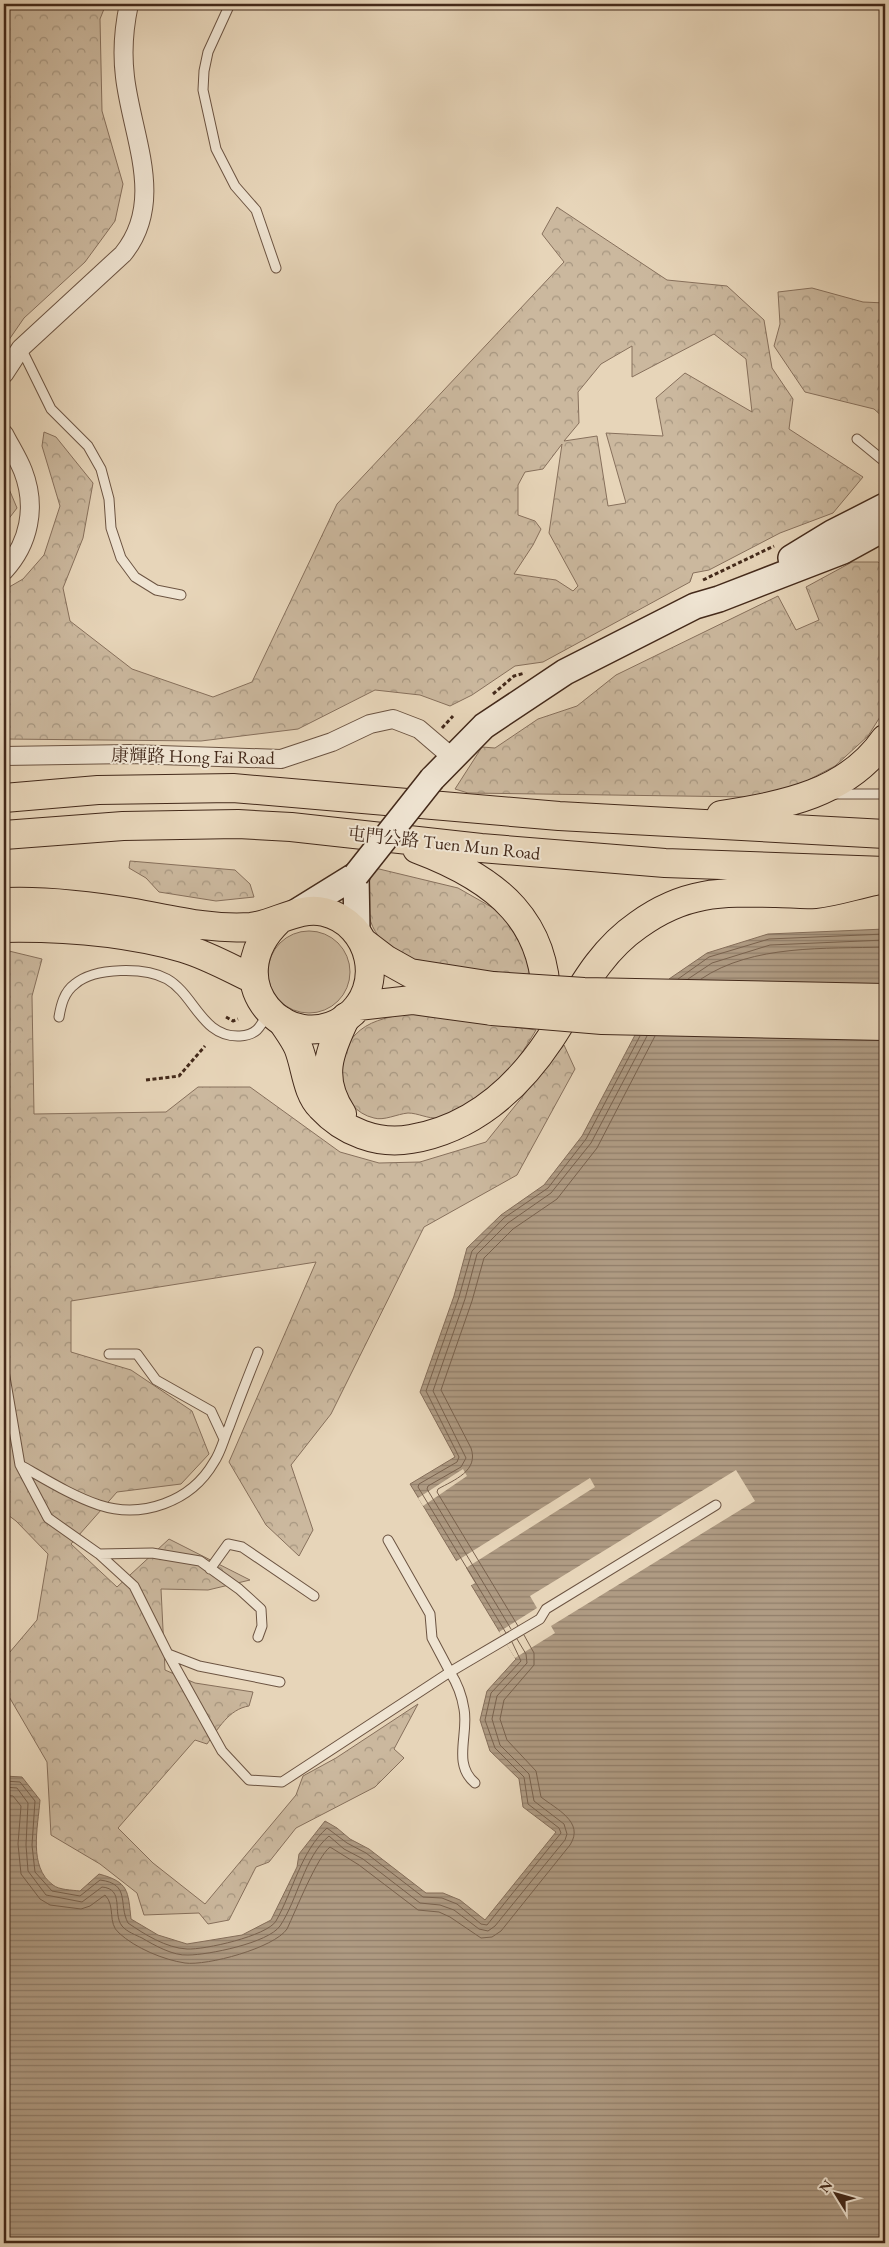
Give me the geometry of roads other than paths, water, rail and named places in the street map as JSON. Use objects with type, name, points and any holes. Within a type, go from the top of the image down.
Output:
[{"type":"main road","points":[[736,592],[832,533],[885,506]]},
{"type":"main road","points":[[879,537],[695,606],[564,672],[498,716],[432,779],[356,875],[285,918],[266,933],[258,946],[253,962],[253,979],[261,1001],[297,1045],[313,1096],[319,1106],[329,1115],[353,1130],[384,1141],[408,1140],[439,1132],[484,1110],[519,1078],[550,1039],[585,980],[601,959],[617,941],[660,912],[679,902],[711,893],[815,894],[885,878]]},
{"type":"main road","points":[[680,822],[804,799],[845,779],[864,764],[885,739]]},
{"type":"main road","name":"屯門公路 Tuen Mun Road","points":[[4,798],[98,790],[233,788],[559,816],[885,834]]},
{"type":"main road","name":"屯門公路 Tuen Mun Road","points":[[4,835],[53,830],[203,824],[291,827],[389,838],[703,865],[885,871]]},
{"type":"main road","points":[[389,838],[429,853],[465,871],[489,886],[518,913],[537,943],[545,974],[546,1014],[540,1041],[519,1078]]},
{"type":"main road","points":[[353,1130],[336,1106],[330,1093],[328,1079],[329,1055],[352,1012],[366,993],[370,976],[370,959],[360,937],[356,875]]},
{"type":"main road","points":[[4,902],[108,909],[203,925],[252,927],[308,911],[323,912],[336,916],[392,963],[410,973],[492,998],[611,1020],[885,1026]]},
{"type":"main road","points":[[4,928],[62,929],[159,942],[192,951],[253,979]]},
{"type":"main road","points":[[275,1016],[298,1027],[316,1029],[332,1025],[352,1012],[412,1000],[492,998],[584,992],[885,998]]},
{"type":"street","points":[[4,374],[20,348],[123,254],[135,237],[143,219],[144,182],[124,68],[129,4]]},
{"type":"street","points":[[4,434],[18,459],[28,483],[30,512],[25,539],[4,571]]},
{"type":"street","name":"康輝路 Hong Fai Road","points":[[4,756],[120,754],[281,759],[326,745],[370,724],[393,719],[419,729],[452,758]]},
{"type":"lane","points":[[230,4],[208,52],[203,90],[216,149],[234,186],[256,210],[276,268]]},
{"type":"lane","points":[[20,348],[51,409],[88,446],[101,469],[109,499],[111,528],[121,558],[136,577],[156,590],[181,594]]},
{"type":"lane","points":[[857,438],[885,462]]},
{"type":"lane","points":[[804,799],[837,794],[885,794]]},
{"type":"lane","points":[[59,1018],[61,1004],[75,984],[98,974],[134,970],[168,980],[181,991],[206,1023],[220,1032],[234,1036],[256,1033],[275,1016]]},
{"type":"lane","points":[[20,1466],[97,1505],[116,1509],[136,1510],[155,1507],[173,1500],[189,1490],[204,1477],[215,1461],[258,1352]]},
{"type":"lane","points":[[109,1354],[137,1354],[156,1380],[210,1411],[224,1439]]},
{"type":"lane","points":[[4,1376],[20,1466],[48,1518],[99,1554],[134,1586],[168,1654],[222,1751],[249,1780],[282,1782],[450,1672],[540,1619],[546,1609],[716,1505]]},
{"type":"lane","points":[[388,1540],[430,1614],[432,1638],[457,1684],[465,1710],[463,1763],[467,1776],[475,1783]]},
{"type":"lane","points":[[210,1569],[228,1544],[242,1547],[314,1596]]},
{"type":"lane","points":[[99,1554],[152,1553],[200,1561],[239,1589],[261,1610],[262,1626],[258,1637]]},
{"type":"lane","points":[[168,1654],[199,1666],[280,1682]]},
{"type":"water","points":[[885,929],[885,2243],[4,2243],[4,1776],[22,1777],[40,1800],[36,1846],[37,1857],[45,1877],[53,1885],[62,1889],[80,1891],[99,1874],[116,1880],[125,1889],[129,1901],[131,1919],[158,1935],[187,1944],[242,1935],[271,1920],[297,1867],[299,1854],[325,1821],[350,1839],[369,1849],[426,1893],[443,1893],[460,1900],[485,1920],[556,1832],[523,1807],[519,1779],[490,1751],[480,1720],[487,1691],[516,1659],[410,1484],[455,1457],[420,1392],[454,1296],[467,1248],[501,1215],[544,1185],[582,1136],[645,1016],[669,979],[707,953],[768,934]]}]
